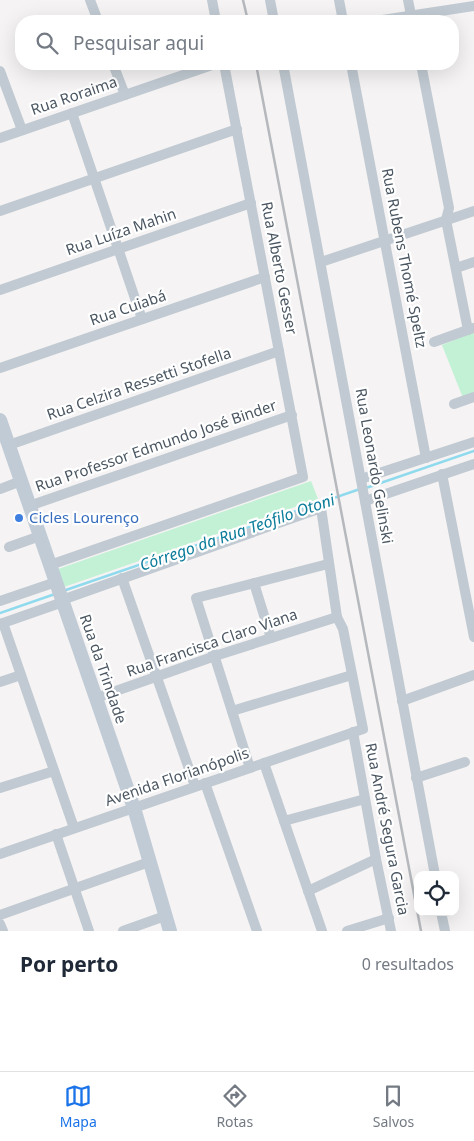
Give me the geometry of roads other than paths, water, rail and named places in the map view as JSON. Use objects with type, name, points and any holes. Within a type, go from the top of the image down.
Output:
[{"type":"main road","name":"Rua da Trindade","points":[[0,420],[134,808],[170,931]]},
{"type":"street","points":[[90,0],[96,15]]},
{"type":"street","points":[[212,0],[215,15]]},
{"type":"street","points":[[270,0],[273,15]]},
{"type":"street","points":[[339,0],[342,15]]},
{"type":"street","points":[[408,0],[411,15]]},
{"type":"street","points":[[428,15],[474,6]]},
{"type":"street","points":[[116,70],[125,95]]},
{"type":"street","name":"Rua Roraima","points":[[0,138],[198,70]]},
{"type":"street","name":"Rua Alberto Gesser","points":[[50,565],[304,477],[225,70]]},
{"type":"street","name":"Rua Leonardo Gelinski","points":[[284,70],[433,871]]},
{"type":"street","name":"Rua Rubens Thomé Speltz","points":[[352,70],[426,458]]},
{"type":"street","points":[[422,70],[449,208],[446,220],[471,329],[434,342]]},
{"type":"street","points":[[0,71],[22,130]]},
{"type":"street","points":[[72,113],[142,319]]},
{"type":"street","points":[[0,211],[237,129]]},
{"type":"street","name":"Rua Luíza Mahin","points":[[0,290],[251,203]]},
{"type":"street","points":[[449,208],[462,215]]},
{"type":"street","points":[[321,262],[474,211]]},
{"type":"street","points":[[456,268],[474,262]]},
{"type":"street","name":"Rua Cuiabá","points":[[0,368],[265,277]]},
{"type":"street","name":"Rua Celzira Ressetti Stofella","points":[[9,445],[279,351]]},
{"type":"street","points":[[454,404],[474,397]]},
{"type":"street","name":"Rua Professor Edmundo José Binder","points":[[30,506],[292,415]]},
{"type":"street","points":[[362,482],[474,442]]},
{"type":"street","points":[[365,499],[474,464]]},
{"type":"street","points":[[442,474],[474,637]]},
{"type":"street","points":[[0,489],[21,481]]},
{"type":"street","name":"Rua André Segura Garcia","points":[[122,578],[320,508],[337,617],[343,629],[352,675],[365,799],[392,931]]},
{"type":"street","points":[[9,547],[40,536]]},
{"type":"street","points":[[250,768],[196,598],[328,564]]},
{"type":"street","points":[[74,828],[1,623],[122,578],[157,677],[257,931]]},
{"type":"street","points":[[0,601],[56,582]]},
{"type":"street","points":[[254,583],[271,638]]},
{"type":"street","name":"Rua Francisca Claro Viana","points":[[96,698],[215,656],[337,617]]},
{"type":"street","points":[[0,682],[21,675]]},
{"type":"street","points":[[232,711],[352,675]]},
{"type":"street","points":[[402,701],[474,676]]},
{"type":"street","name":"Avenida Florianópolis","points":[[0,854],[358,730]]},
{"type":"street","points":[[416,778],[465,762]]},
{"type":"street","points":[[264,763],[322,931]]},
{"type":"street","points":[[0,788],[54,771]]},
{"type":"street","points":[[284,821],[365,799]]},
{"type":"street","points":[[56,834],[89,931]]},
{"type":"street","points":[[308,891],[376,859]]},
{"type":"street","points":[[0,915],[149,862]]},
{"type":"street","points":[[123,931],[165,916]]},
{"type":"street","points":[[443,916],[445,931]]},
{"type":"street","points":[[347,931],[389,918]]},
{"type":"street","points":[[0,924],[3,931]]},
{"type":"waterway","name":"Córrego da Rua Teófilo Otoni","points":[[366,488],[474,451]]},
{"type":"waterway","name":"Córrego da Rua Teófilo Otoni","points":[[63,591],[360,489]]},
{"type":"waterway","name":"Córrego da Rua Teófilo Otoni","points":[[0,613],[55,594]]},
{"type":"railway","points":[[243,0],[247,15]]},
{"type":"railway","points":[[257,70],[421,931]]},
{"type":"place","name":"Cicles Lourenço","points":[[19,518]]}]
